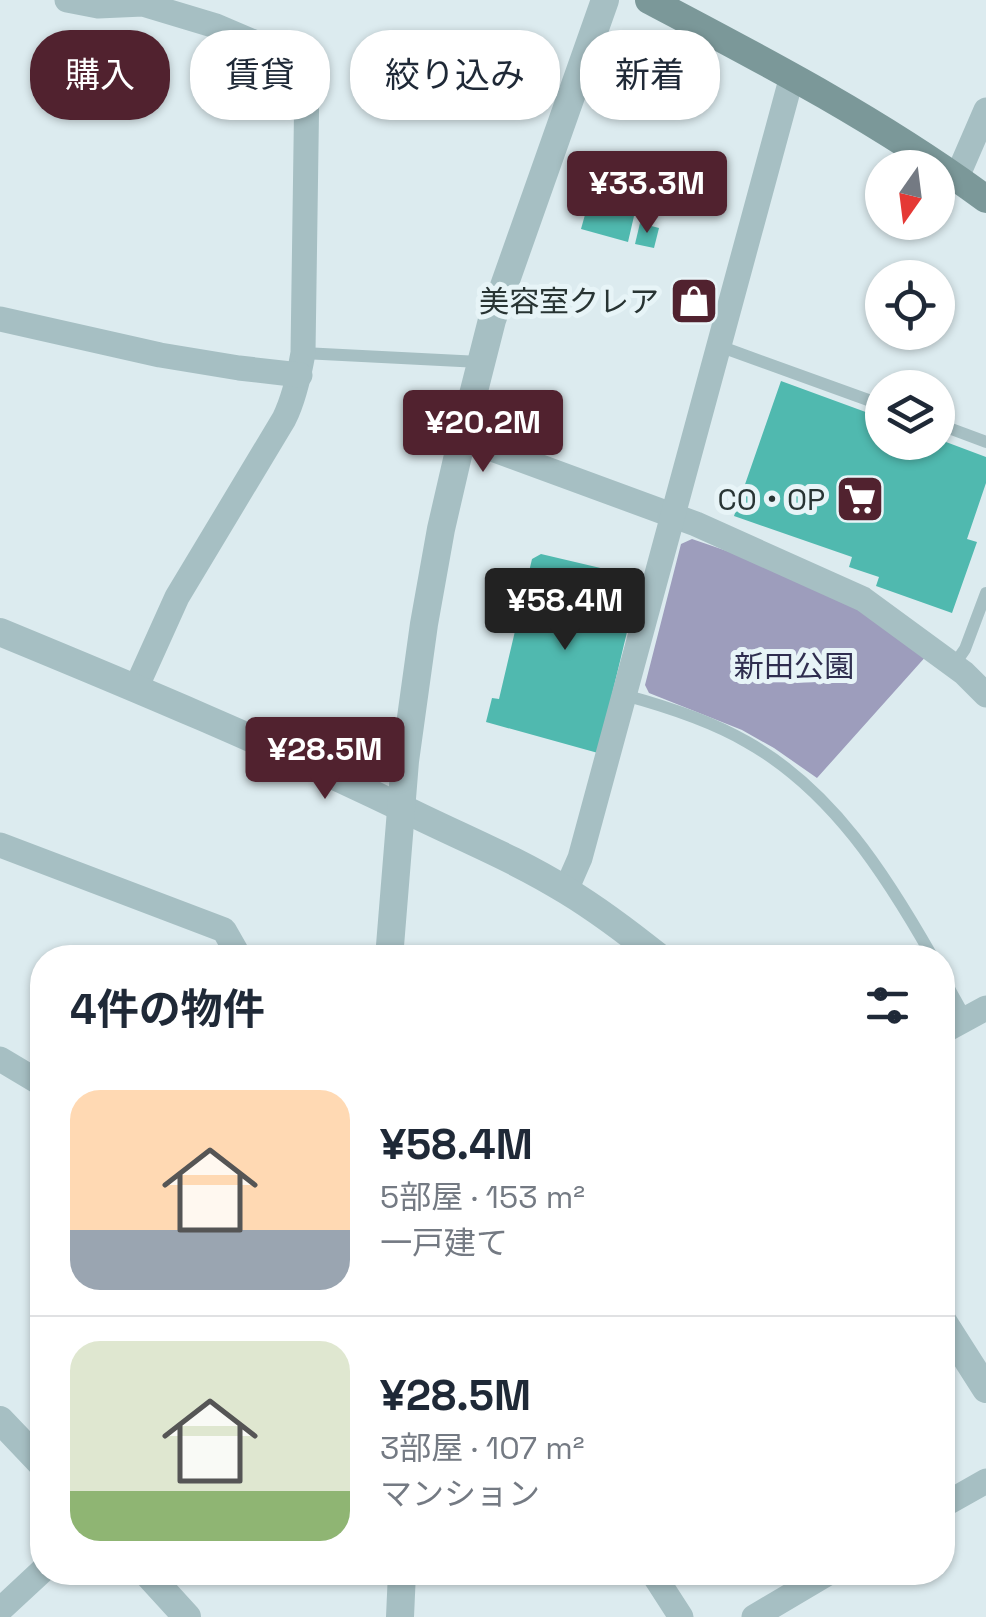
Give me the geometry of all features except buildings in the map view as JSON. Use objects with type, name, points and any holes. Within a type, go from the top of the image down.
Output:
[{"type":"main road","points":[[649,0],[792,76],[917,150],[986,198]]},
{"type":"street","points":[[67,0],[98,6],[143,2],[216,26],[277,52],[301,67],[307,78],[301,364],[290,406],[177,596],[136,688]]},
{"type":"street","points":[[390,945],[400,808],[424,624],[441,529],[492,320],[606,0]]},
{"type":"street","points":[[566,890],[580,858],[792,76]]},
{"type":"street","points":[[957,178],[986,110]]},
{"type":"street","points":[[0,319],[160,355],[239,368],[301,364]]},
{"type":"street","points":[[462,438],[713,532],[863,599],[954,664],[986,695]]},
{"type":"street","points":[[0,632],[352,783],[566,890],[644,945]]},
{"type":"street","points":[[0,845],[224,930],[233,945]]},
{"type":"street","points":[[1,1062],[30,1078]]},
{"type":"street","points":[[955,1340],[986,1388]]},
{"type":"street","points":[[0,1420],[30,1451]]},
{"type":"street","points":[[955,1499],[986,1481]]},
{"type":"street","points":[[0,1610],[30,1582]]},
{"type":"street","points":[[158,1585],[187,1617]]},
{"type":"street","points":[[400,1617],[401,1585]]},
{"type":"street","points":[[660,1585],[681,1617]]},
{"type":"street","points":[[754,1617],[808,1585]]},
{"type":"lane","points":[[719,346],[865,399]]},
{"type":"lane","points":[[301,364],[482,362]]},
{"type":"lane","points":[[955,430],[986,442]]},
{"type":"lane","points":[[954,664],[965,650],[986,594]]},
{"type":"lane","points":[[624,696],[704,722],[746,741],[800,780],[853,834],[925,945]]},
{"type":"lane","points":[[955,990],[976,1013]]},
{"type":"green space","name":"新田公園","points":[[692,539],[825,589],[928,654],[817,778],[742,730],[649,693],[645,685],[681,544]]},
{"type":"place","name":"美容室クレア","points":[[694,301]]},
{"type":"place","name":"CO・OP","points":[[860,499]]}]
